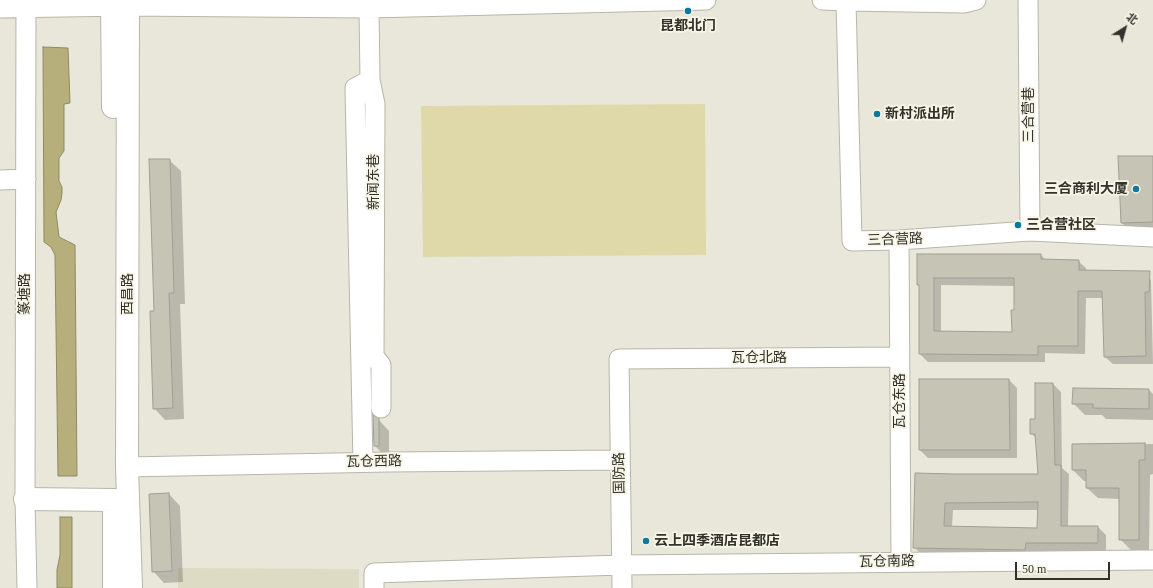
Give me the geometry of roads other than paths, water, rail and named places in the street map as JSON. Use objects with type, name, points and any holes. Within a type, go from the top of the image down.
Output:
[{"type":"main road","name":"西昌路","points":[[120,3],[127,467],[131,588]]},
{"type":"main road","name":"西昌路","points":[[114,588],[120,3]]},
{"type":"main road","points":[[25,498],[114,500]]},
{"type":"street","points":[[0,8],[26,4],[120,3],[369,8],[706,0]]},
{"type":"street","points":[[822,0],[964,3],[976,0]]},
{"type":"street","name":"三合营巷","points":[[1028,0],[1030,231]]},
{"type":"street","name":"三合营路","points":[[846,1],[852,241],[899,240],[1030,231],[1153,237]]},
{"type":"street","name":"篆塘路","points":[[26,4],[25,498],[27,588]]},
{"type":"street","name":"新闻东巷","points":[[369,8],[370,80],[374,104],[374,356],[381,365],[382,408]]},
{"type":"street","points":[[363,462],[355,88],[370,80]]},
{"type":"street","points":[[0,180],[26,179]]},
{"type":"street","name":"瓦仓东路","points":[[899,240],[901,562]]},
{"type":"street","name":"瓦仓北路","points":[[619,358],[899,357]]},
{"type":"street","name":"国防路","points":[[619,358],[622,588]]},
{"type":"street","name":"瓦仓西路","points":[[127,467],[363,462],[620,460]]},
{"type":"street","name":"瓦仓南路","points":[[374,588],[374,573],[621,565],[1153,560]]},
{"type":"place","name":"昆都北门","points":[[688,11]]},
{"type":"place","name":"新村派出所","points":[[877,114]]},
{"type":"place","name":"三合商利大厦","points":[[1136,189]]},
{"type":"place","name":"三合营社区","points":[[1018,225]]},
{"type":"place","name":"云上四季酒店昆都店","points":[[646,541]]}]
